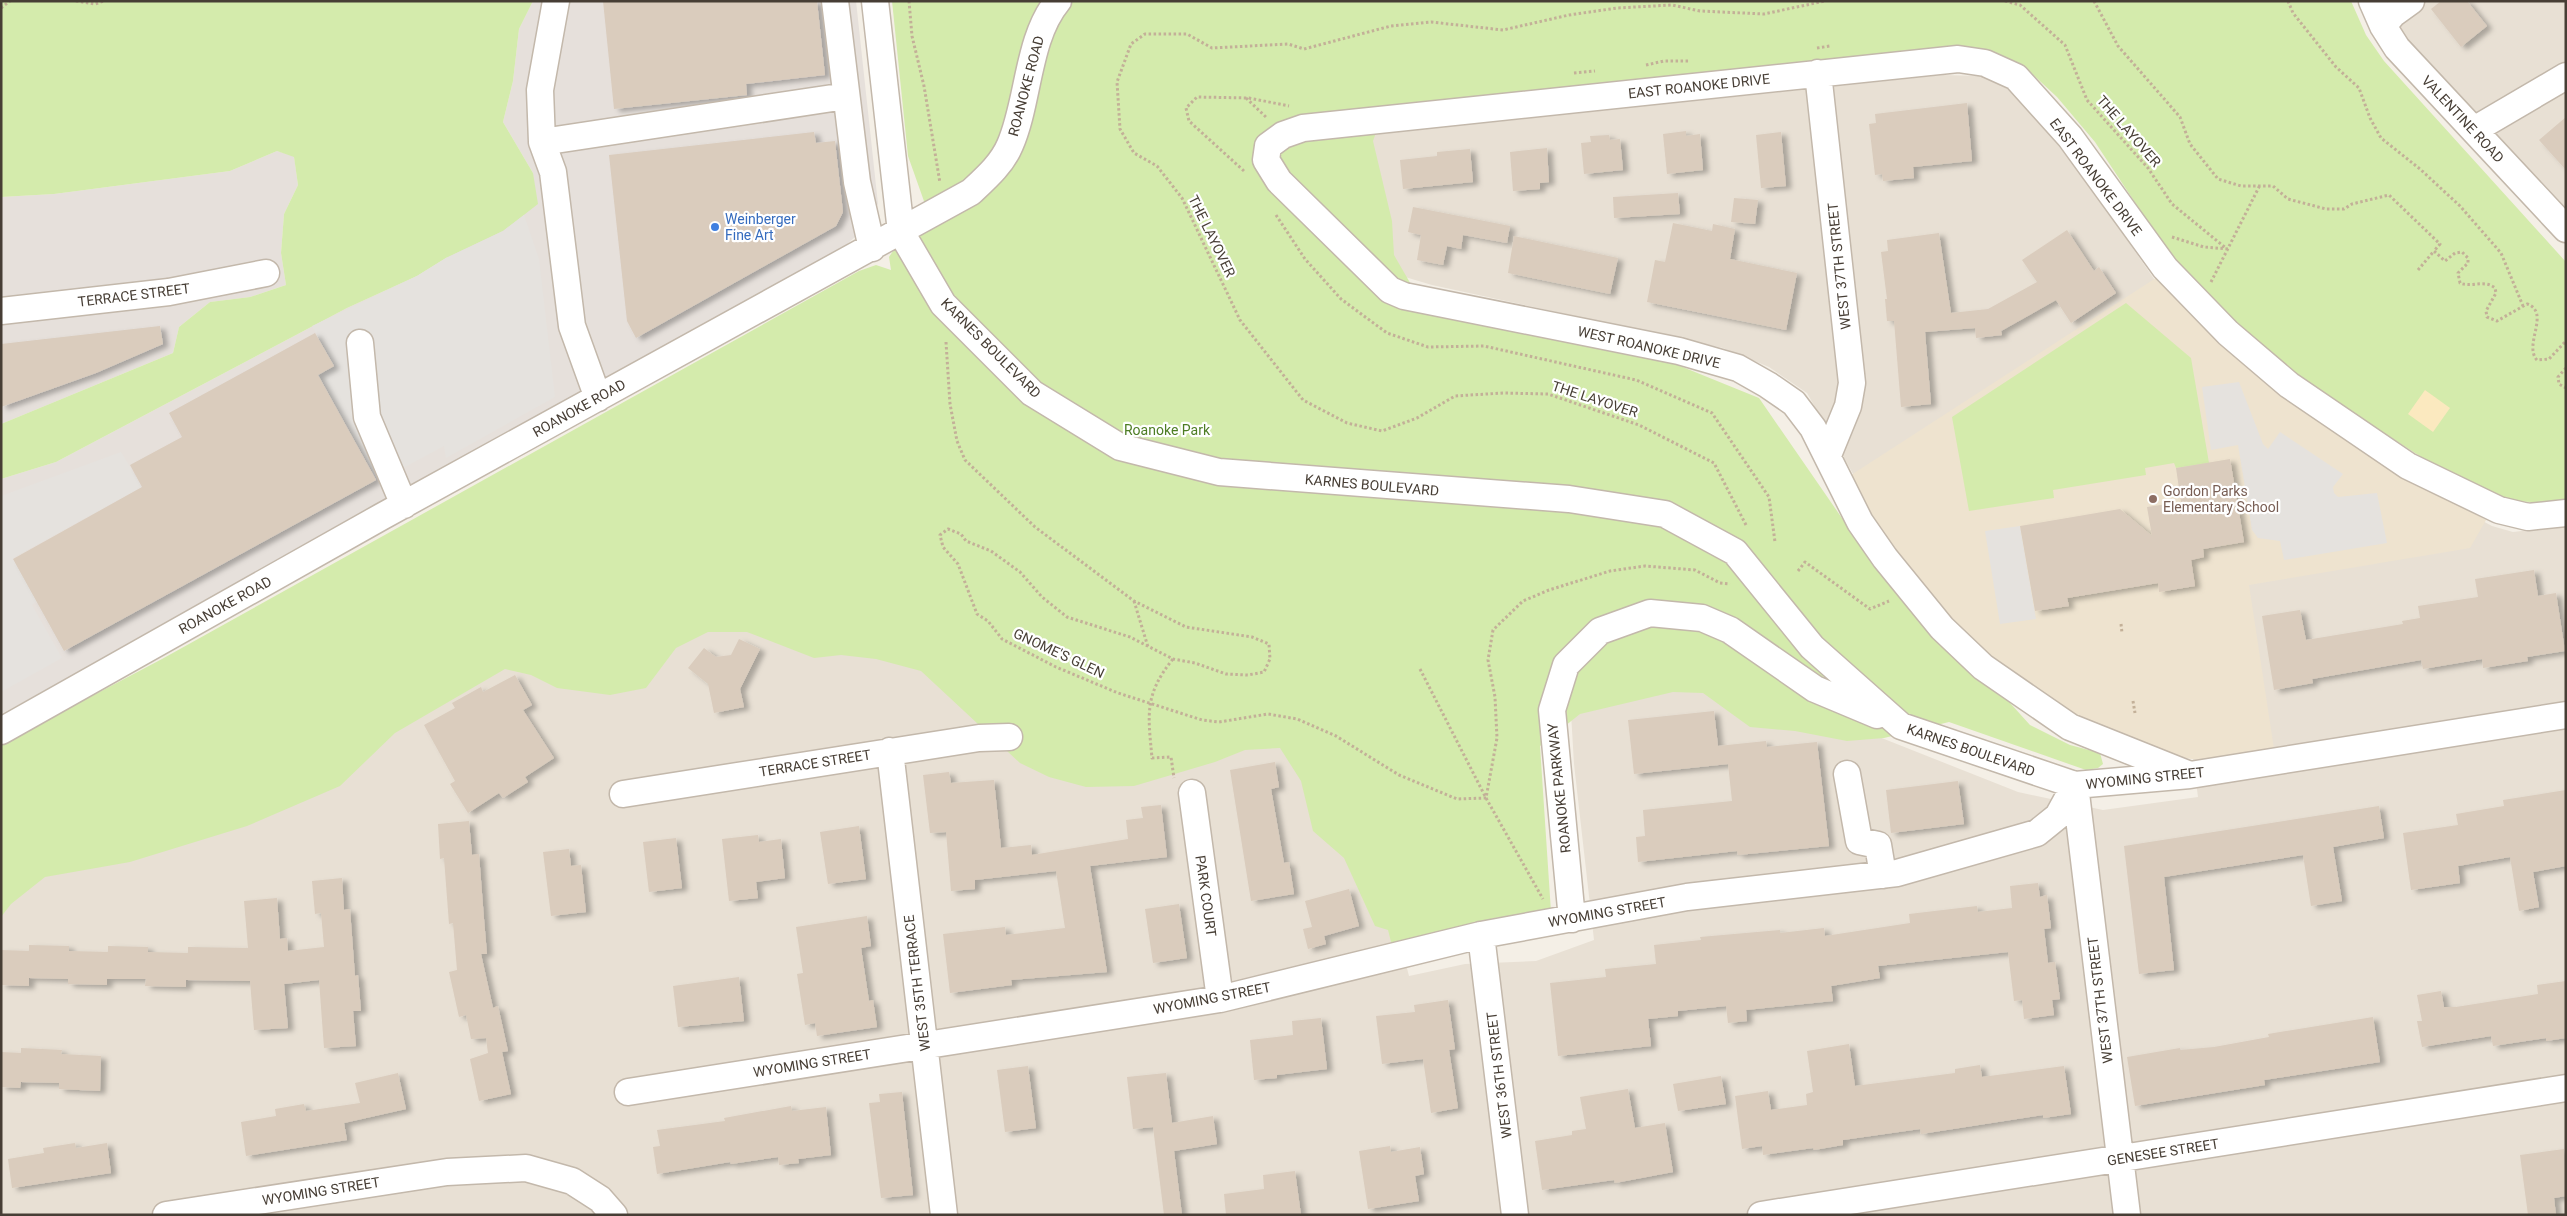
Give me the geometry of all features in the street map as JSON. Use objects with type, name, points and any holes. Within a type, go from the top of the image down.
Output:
[{"type":"street","points":[[556,1],[540,90],[542,142],[553,172],[572,326],[598,398]]},
{"type":"street","points":[[835,1],[857,182],[872,248]]},
{"type":"street","name":"KARNES BOULEVARD","points":[[875,1],[901,232],[943,304],[1032,393],[1120,447],[1219,472],[1569,499],[1665,514],[1735,552],[1812,647],[1902,726],[2076,785]]},
{"type":"street","name":"ROANOKE ROAD","points":[[1,731],[404,505],[971,192],[996,169],[1010,145],[1042,28],[1058,1]]},
{"type":"street","name":"VALENTINE ROAD","points":[[2372,1],[2383,26],[2397,48],[2566,229]]},
{"type":"street","points":[[2383,26],[2393,14],[2411,1]]},
{"type":"street","name":"EAST ROANOKE DRIVE","points":[[1343,123],[1958,59],[1985,63],[2016,77],[2070,137],[2165,268],[2228,334],[2289,385],[2408,466],[2499,510],[2528,516],[2566,514]]},
{"type":"street","name":"WEST 37TH STREET","points":[[1818,73],[1852,383],[1848,406],[1828,455]]},
{"type":"street","points":[[2474,130],[2566,76]]},
{"type":"street","points":[[542,142],[846,96]]},
{"type":"street","name":"WEST ROANOKE DRIVE","points":[[1343,123],[1303,128],[1283,135],[1268,146],[1266,160],[1279,181],[1390,290],[1404,296],[1679,351],[1738,368],[1768,385],[1794,403],[1813,428],[1860,522],[1885,558],[1942,628],[1983,667],[2070,727],[2190,774]]},
{"type":"street","name":"TERRACE STREET","points":[[1,311],[169,292],[266,273]]},
{"type":"street","points":[[360,343],[367,417],[404,505]]},
{"type":"street","name":"ROANOKE PARKWAY","points":[[1564,920],[1552,710],[1566,665],[1600,631],[1650,614],[1702,618],[1730,630],[1815,690],[1902,726]]},
{"type":"street","name":"WYOMING STREET","points":[[628,1092],[1220,999],[1481,935],[1687,897],[1897,873],[2037,833],[2058,816],[2076,785],[2190,774],[2566,715]]},
{"type":"street","name":"TERRACE STREET","points":[[623,794],[979,738],[1009,737]]},
{"type":"street","name":"WEST 35TH TERRACE","points":[[890,752],[944,1215]]},
{"type":"street","points":[[1847,774],[1859,841],[1878,846],[1883,874]]},
{"type":"street","name":"WEST 37TH STREET","points":[[2076,785],[2127,1215]]},
{"type":"street","name":"PARK COURT","points":[[1183,787],[1220,999]]},
{"type":"street","name":"WEST 36TH STREET","points":[[1481,935],[1515,1215]]},
{"type":"street","name":"GENESEE STREET","points":[[1761,1215],[2566,1088]]},
{"type":"street","name":"WYOMING STREET","points":[[166,1215],[446,1172],[526,1168],[572,1181],[600,1199],[614,1215]]},
{"type":"path","points":[[1,8],[9,1]]},
{"type":"path","points":[[76,1],[95,4],[104,1]]},
{"type":"path","points":[[909,1],[912,36],[924,86],[940,184],[933,189]]},
{"type":"path","name":"THE LAYOVER","points":[[1746,525],[1714,463],[1639,426],[1548,394],[1503,393],[1455,396],[1417,418],[1382,430],[1347,423],[1303,400],[1240,320],[1182,198],[1156,166],[1134,153],[1120,129],[1117,82],[1131,44],[1145,34],[1187,34],[1212,48],[1288,44],[1304,49],[1391,26],[1431,22],[1503,30],[1569,15],[1617,8],[1672,5],[1700,11],[1764,14],[1825,1]]},
{"type":"path","name":"THE LAYOVER","points":[[2005,1],[2020,5],[2065,45],[2087,100],[2148,168],[2172,204],[2228,249]]},
{"type":"path","points":[[2094,1],[2118,46],[2180,117],[2190,144],[2218,179],[2229,183],[2273,186],[2288,199],[2301,204],[2336,210],[2389,195],[2440,244],[2418,270]]},
{"type":"path","points":[[2288,1],[2293,13],[2336,67],[2359,88],[2380,138],[2420,169],[2460,206],[2501,253],[2523,306]]},
{"type":"path","points":[[1197,97],[1186,108],[1189,121],[1254,180],[1272,170]]},
{"type":"path","points":[[2200,304],[2260,185]]},
{"type":"path","points":[[1275,212],[1305,259],[1341,298],[1387,333],[1428,347],[1484,346],[1636,380],[1712,413],[1769,497],[1775,542]]},
{"type":"path","points":[[2434,251],[2445,261],[2455,253],[2466,254],[2468,263],[2458,273],[2460,283],[2466,286],[2490,284],[2495,288],[2496,293],[2486,311],[2487,317],[2492,321],[2504,319],[2527,304],[2533,306],[2537,311],[2532,349],[2537,360],[2549,359],[2566,341]]},
{"type":"path","name":"GNOME'S GLEN","points":[[946,341],[950,404],[957,441],[965,460],[1035,527],[1134,600],[1186,627],[1252,637],[1268,644],[1270,659],[1264,672],[1248,675],[1226,674],[1195,662],[1173,659],[1148,648],[1130,637],[1067,617],[1042,597],[1020,572],[991,551],[966,541],[961,534],[948,529],[940,535],[942,547],[958,564],[977,614],[988,622],[1002,639],[1056,667],[1118,693],[1202,720],[1219,722],[1268,714],[1298,719],[1336,736],[1408,779],[1457,799],[1486,798]]},
{"type":"path","points":[[2566,368],[2558,377],[2559,384],[2566,388]]},
{"type":"path","points":[[1798,571],[1805,562],[1870,609],[1891,600]]},
{"type":"path","points":[[1486,798],[1497,738],[1495,697],[1488,660],[1493,630],[1523,600],[1601,574],[1645,566],[1695,570],[1720,583],[1745,586],[1759,582]]},
{"type":"path","points":[[1134,600],[1148,648]]},
{"type":"path","points":[[2121,624],[2122,633]]},
{"type":"path","points":[[1173,659],[1160,674],[1148,703],[1152,758],[1171,756],[1183,787]]},
{"type":"path","points":[[1420,669],[1486,798],[1564,920]]},
{"type":"path","points":[[2132,701],[2135,713]]},
{"type":"shaded area","points":[[533,1],[856,1],[878,204],[865,228],[846,245],[213,602],[1,714],[1,479],[56,462],[347,308],[417,276],[446,258],[533,173],[503,122],[513,81],[519,29]]},
{"type":"shaded area","points":[[2381,1],[2566,1],[2566,218],[2402,38]]},
{"type":"shaded area","points":[[1943,75],[1979,76],[2002,84],[2026,107],[2078,169],[2161,289],[2475,517],[2492,526],[2513,532],[2566,526],[2566,1215],[1,1215],[1,904],[32,870],[500,654],[718,616],[1261,714],[1351,750],[1409,976],[1465,964],[1536,961],[1594,940],[1574,764],[1570,696],[1578,669],[1821,714],[2018,792],[2103,810],[2198,797],[2192,751],[1881,523],[1807,393],[1769,367],[1723,348],[1432,285],[1395,274],[1360,136]]},
{"type":"shaded area","points":[[277,151],[294,156],[298,185],[284,214],[281,253],[286,285],[250,297],[210,302],[179,327],[173,353],[1,424],[1,197],[54,194],[230,171]]},
{"type":"shaded area","points":[[524,215],[539,259],[555,397],[446,458],[444,446],[405,467],[391,471],[378,481],[318,375],[334,366],[312,326],[417,276],[446,258],[503,231]]},
{"type":"shaded area","name":"Gordon Parks Elementary School","points":[[2159,276],[2391,468],[2486,520],[2470,548],[2249,585],[2274,749],[2198,760],[2145,751],[2069,720],[1992,664],[1924,594],[1879,534],[1848,477]]},
{"type":"shaded area","points":[[2239,382],[2263,444],[2268,449],[2280,432],[2343,474],[2333,487],[2334,493],[2338,497],[2377,493],[2387,543],[2284,560],[2280,541],[2258,538],[2252,530],[2238,445],[2211,450],[2202,387]]},
{"type":"shaded area","points":[[121,452],[142,487],[13,558],[37,601],[32,605],[62,658],[1,692],[1,496]]},
{"type":"shaded area","points":[[2020,526],[2036,619],[2000,624],[1985,531]]},
{"type":"green space","points":[[1,1],[533,1],[519,29],[513,81],[503,122],[533,173],[538,204],[503,231],[446,258],[417,276],[347,308],[56,462],[1,479],[1,424],[173,353],[179,327],[210,302],[250,297],[286,285],[281,253],[284,214],[298,185],[294,157],[277,151],[230,171],[54,194],[1,197]]},
{"type":"green space","name":"Roanoke Park","points":[[892,1],[2351,1],[2366,35],[2384,61],[2566,262],[2566,501],[2552,503],[2510,501],[2449,475],[2347,409],[2252,342],[2169,254],[2095,142],[2057,97],[2028,70],[2000,56],[1385,107],[1373,141],[1392,221],[1394,255],[1424,307],[1653,355],[1759,398],[1875,566],[1942,628],[2030,725],[2070,745],[2100,753],[2103,764],[2098,768],[2086,770],[1949,722],[1884,738],[1847,741],[1795,731],[1750,727],[1703,693],[1673,692],[1580,714],[1540,746],[1551,912],[1494,918],[1393,950],[1388,930],[1375,926],[1344,858],[1313,831],[1301,781],[1280,748],[1245,750],[1215,762],[1134,786],[1086,787],[1049,777],[1020,763],[921,671],[876,659],[841,655],[814,658],[747,632],[708,632],[676,648],[646,688],[610,695],[557,688],[531,675],[505,669],[395,733],[340,786],[247,826],[130,862],[45,877],[11,904],[1,917],[1,744],[162,659],[859,271],[876,265],[891,270],[889,257],[925,204],[908,156]]},
{"type":"green space","points":[[2126,303],[2191,358],[2209,463],[2176,468],[2174,463],[2145,468],[2146,475],[2053,490],[2054,498],[1969,511],[1952,417]]},
{"type":"sand","points":[[2425,390],[2450,408],[2433,432],[2408,414]]},
{"type":"building","points":[[603,1],[817,1],[825,75],[746,84],[747,95],[614,109]]},
{"type":"building","points":[[2441,1],[2467,1],[2487,26],[2461,47],[2431,9]]},
{"type":"building","points":[[1967,103],[1972,161],[1913,167],[1914,178],[1883,181],[1882,174],[1875,175],[1869,124],[1876,123],[1875,114]]},
{"type":"building","points":[[2566,117],[2566,170],[2539,140]]},
{"type":"building","points":[[1686,131],[1686,136],[1700,134],[1703,170],[1667,174],[1663,134]]},
{"type":"building","points":[[814,132],[816,143],[835,141],[843,212],[836,226],[636,338],[627,321],[609,155]]},
{"type":"building","points":[[1781,132],[1786,186],[1761,188],[1756,135]]},
{"type":"building","points":[[1609,135],[1610,140],[1620,139],[1623,170],[1584,174],[1581,143],[1591,142],[1590,136]]},
{"type":"building","points":[[1547,148],[1549,182],[1540,183],[1540,189],[1513,191],[1510,152]]},
{"type":"building","points":[[1470,149],[1473,182],[1403,189],[1400,160],[1437,156],[1437,152]]},
{"type":"building","points":[[1678,193],[1680,214],[1614,218],[1613,197]]},
{"type":"building","points":[[1734,198],[1758,200],[1755,224],[1731,222]]},
{"type":"building","points":[[1413,207],[1510,226],[1507,243],[1463,235],[1461,249],[1447,246],[1443,265],[1417,260],[1421,235],[1408,232]]},
{"type":"building","points":[[1673,223],[1712,231],[1713,224],[1735,229],[1730,259],[1797,273],[1786,330],[1647,302],[1655,260],[1665,262]]},
{"type":"building","points":[[2067,230],[2094,271],[2099,267],[2116,293],[2071,323],[2056,300],[2001,331],[2002,335],[1976,338],[1975,328],[1925,332],[1931,404],[1901,407],[1894,321],[1887,321],[1885,299],[1887,299],[1881,252],[1888,251],[1887,240],[1939,233],[1951,313],[1988,309],[2037,282],[2022,260]]},
{"type":"building","points":[[1514,236],[1618,258],[1610,294],[1508,273]]},
{"type":"building","points":[[160,326],[163,344],[96,373],[1,407],[1,344]]},
{"type":"building","points":[[315,333],[334,366],[318,375],[376,480],[64,651],[13,559],[142,487],[130,465],[182,437],[169,413]]},
{"type":"building","name":"Gordon Parks Elementary School","points":[[2230,459],[2244,542],[2203,549],[2204,557],[2191,560],[2195,586],[2159,592],[2158,583],[2067,598],[2069,606],[2035,611],[2020,526],[2120,509],[2152,536],[2147,507],[2181,502],[2176,468]]},
{"type":"building","points":[[2534,570],[2538,596],[2556,593],[2565,651],[2527,657],[2528,661],[2483,668],[2482,659],[2423,669],[2421,660],[2312,679],[2313,683],[2274,690],[2262,616],[2300,610],[2306,640],[2403,624],[2402,621],[2420,618],[2418,606],[2478,597],[2475,579]]},
{"type":"building","points":[[739,639],[760,649],[740,689],[744,707],[714,713],[708,684],[688,668],[704,648],[716,657],[731,655]]},
{"type":"building","points":[[515,675],[532,705],[523,710],[554,758],[525,777],[528,782],[503,798],[499,793],[468,813],[450,784],[455,781],[424,725],[455,708],[452,703],[481,687],[483,692]]},
{"type":"building","points":[[1714,711],[1718,746],[1766,741],[1767,747],[1817,742],[1829,846],[1738,855],[1737,851],[1638,862],[1636,837],[1645,836],[1643,810],[1732,801],[1728,764],[1634,774],[1628,720]]},
{"type":"building","points":[[1275,762],[1279,787],[1271,789],[1284,863],[1289,862],[1294,894],[1251,901],[1230,770]]},
{"type":"building","points":[[949,772],[951,783],[994,780],[1001,848],[1031,845],[1032,855],[1128,839],[1126,820],[1143,818],[1141,807],[1161,805],[1167,857],[1090,866],[1107,972],[1011,980],[1012,985],[950,993],[943,934],[1005,927],[1006,935],[1065,928],[1056,871],[975,880],[975,889],[951,891],[946,832],[930,833],[923,775]]},
{"type":"building","points":[[1958,781],[1964,824],[1891,833],[1886,790]]},
{"type":"building","points":[[2566,790],[2566,866],[2533,872],[2539,907],[2519,911],[2510,857],[2458,866],[2460,883],[2411,890],[2403,833],[2458,825],[2456,814],[2504,806],[2503,800]]},
{"type":"building","points":[[2379,806],[2384,838],[2333,847],[2342,901],[2311,906],[2303,855],[2164,877],[2174,970],[2139,974],[2124,846]]},
{"type":"building","points":[[469,821],[472,855],[479,854],[487,954],[481,954],[493,1008],[498,1006],[508,1051],[502,1052],[511,1094],[479,1101],[470,1059],[488,1053],[486,1038],[471,1039],[466,1015],[459,1017],[449,972],[457,970],[453,923],[449,924],[444,858],[440,859],[438,824]]},
{"type":"building","points":[[859,826],[866,879],[828,884],[820,832]]},
{"type":"building","points":[[758,835],[759,842],[781,839],[785,878],[756,882],[758,898],[729,901],[722,839]]},
{"type":"building","points":[[676,838],[682,888],[649,892],[643,842]]},
{"type":"building","points":[[569,849],[571,866],[581,865],[586,912],[551,916],[543,852]]},
{"type":"building","points":[[342,878],[344,910],[350,909],[355,976],[358,975],[361,1011],[353,1011],[356,1046],[324,1048],[319,980],[284,984],[288,1028],[254,1030],[250,981],[186,980],[186,987],[145,986],[146,979],[107,979],[107,985],[68,984],[68,979],[29,978],[29,986],[1,985],[1,950],[29,951],[29,945],[69,946],[69,951],[108,952],[108,946],[148,947],[148,952],[188,953],[188,947],[248,948],[244,901],[277,898],[280,939],[287,938],[288,951],[324,947],[321,913],[315,914],[312,881]]},
{"type":"building","points":[[2038,883],[2040,897],[2047,895],[2051,928],[2044,929],[2048,963],[2055,962],[2060,999],[2052,1000],[2054,1015],[2024,1019],[2022,1000],[2014,1001],[2008,952],[1878,966],[1880,978],[1831,986],[1833,1001],[1746,1010],[1747,1021],[1728,1023],[1726,1006],[1678,1011],[1678,1016],[1648,1019],[1651,1046],[1558,1056],[1550,983],[1606,977],[1605,969],[1656,964],[1654,945],[1701,940],[1700,937],[1780,930],[1780,933],[1824,928],[1825,936],[1910,923],[1909,914],[1977,906],[1978,912],[2012,908],[2010,886]]},
{"type":"building","points":[[1349,889],[1359,926],[1324,936],[1326,944],[1308,949],[1303,929],[1312,927],[1305,901]]},
{"type":"building","points":[[1179,904],[1187,958],[1153,963],[1145,909]]},
{"type":"building","points":[[867,916],[871,946],[861,948],[869,1001],[873,1000],[877,1027],[817,1036],[815,1023],[805,1025],[797,974],[803,973],[796,927]]},
{"type":"building","points":[[739,977],[744,1021],[678,1027],[673,986]]},
{"type":"building","points":[[2566,981],[2566,1038],[2546,1041],[2546,1038],[2493,1046],[2491,1036],[2422,1047],[2417,1021],[2422,1021],[2417,995],[2441,991],[2444,1007],[2456,1007],[2538,994],[2537,985]]},
{"type":"building","points":[[1448,1000],[1455,1049],[1449,1050],[1458,1108],[1431,1113],[1423,1059],[1382,1064],[1376,1016],[1415,1012],[1414,1005]]},
{"type":"building","points":[[2373,1017],[2380,1062],[2264,1080],[2265,1085],[2135,1106],[2127,1057],[2180,1048],[2180,1050],[2214,1047],[2269,1037],[2268,1034]]},
{"type":"building","points":[[1321,1018],[1327,1069],[1277,1075],[1277,1078],[1254,1080],[1250,1040],[1293,1035],[1292,1021]]},
{"type":"building","points":[[1849,1044],[1855,1086],[1955,1073],[1955,1069],[1980,1065],[1982,1077],[2064,1066],[2071,1114],[2043,1118],[2043,1115],[1921,1134],[1920,1129],[1843,1140],[1843,1145],[1814,1150],[1813,1148],[1763,1155],[1762,1146],[1742,1149],[1735,1096],[1768,1091],[1771,1110],[1807,1105],[1806,1094],[1813,1092],[1807,1051]]},
{"type":"building","points":[[21,1048],[62,1050],[61,1054],[101,1056],[100,1091],[59,1089],[59,1083],[21,1082],[20,1088],[1,1087],[1,1052],[21,1053]]},
{"type":"building","points":[[1028,1066],[1036,1128],[1005,1132],[997,1070]]},
{"type":"building","points":[[398,1073],[406,1109],[344,1123],[347,1140],[246,1156],[241,1122],[276,1116],[275,1109],[304,1104],[306,1111],[360,1103],[355,1083]]},
{"type":"building","points":[[1166,1073],[1172,1123],[1213,1116],[1217,1144],[1174,1151],[1182,1215],[1164,1215],[1153,1127],[1133,1129],[1127,1077]]},
{"type":"building","points":[[1721,1076],[1726,1104],[1678,1111],[1673,1084]]},
{"type":"building","points":[[1628,1089],[1635,1128],[1665,1123],[1673,1172],[1615,1183],[1614,1180],[1542,1190],[1535,1141],[1572,1135],[1572,1131],[1586,1129],[1580,1097]]},
{"type":"building","points":[[902,1092],[913,1195],[881,1198],[869,1103],[880,1102],[879,1094]]},
{"type":"building","points":[[791,1106],[792,1111],[826,1107],[831,1155],[798,1159],[799,1163],[779,1165],[778,1157],[731,1164],[730,1162],[657,1174],[653,1147],[660,1146],[657,1130],[725,1121],[724,1118]]},
{"type":"building","points":[[75,1143],[76,1148],[107,1143],[111,1173],[12,1188],[8,1159],[44,1153],[43,1148]]},
{"type":"building","points":[[1390,1146],[1391,1152],[1420,1147],[1424,1174],[1415,1176],[1419,1201],[1368,1209],[1359,1151]]},
{"type":"building","points":[[2564,1149],[2566,1196],[2554,1198],[2556,1215],[2528,1215],[2520,1155]]},
{"type":"building","points":[[1295,1171],[1301,1215],[1226,1215],[1224,1194],[1264,1189],[1263,1175]]},
{"type":"place","name":"Weinberger Fine Art","points":[[715,227]]},
{"type":"place","name":"Gordon Parks Elementary School","points":[[2153,499]]}]
